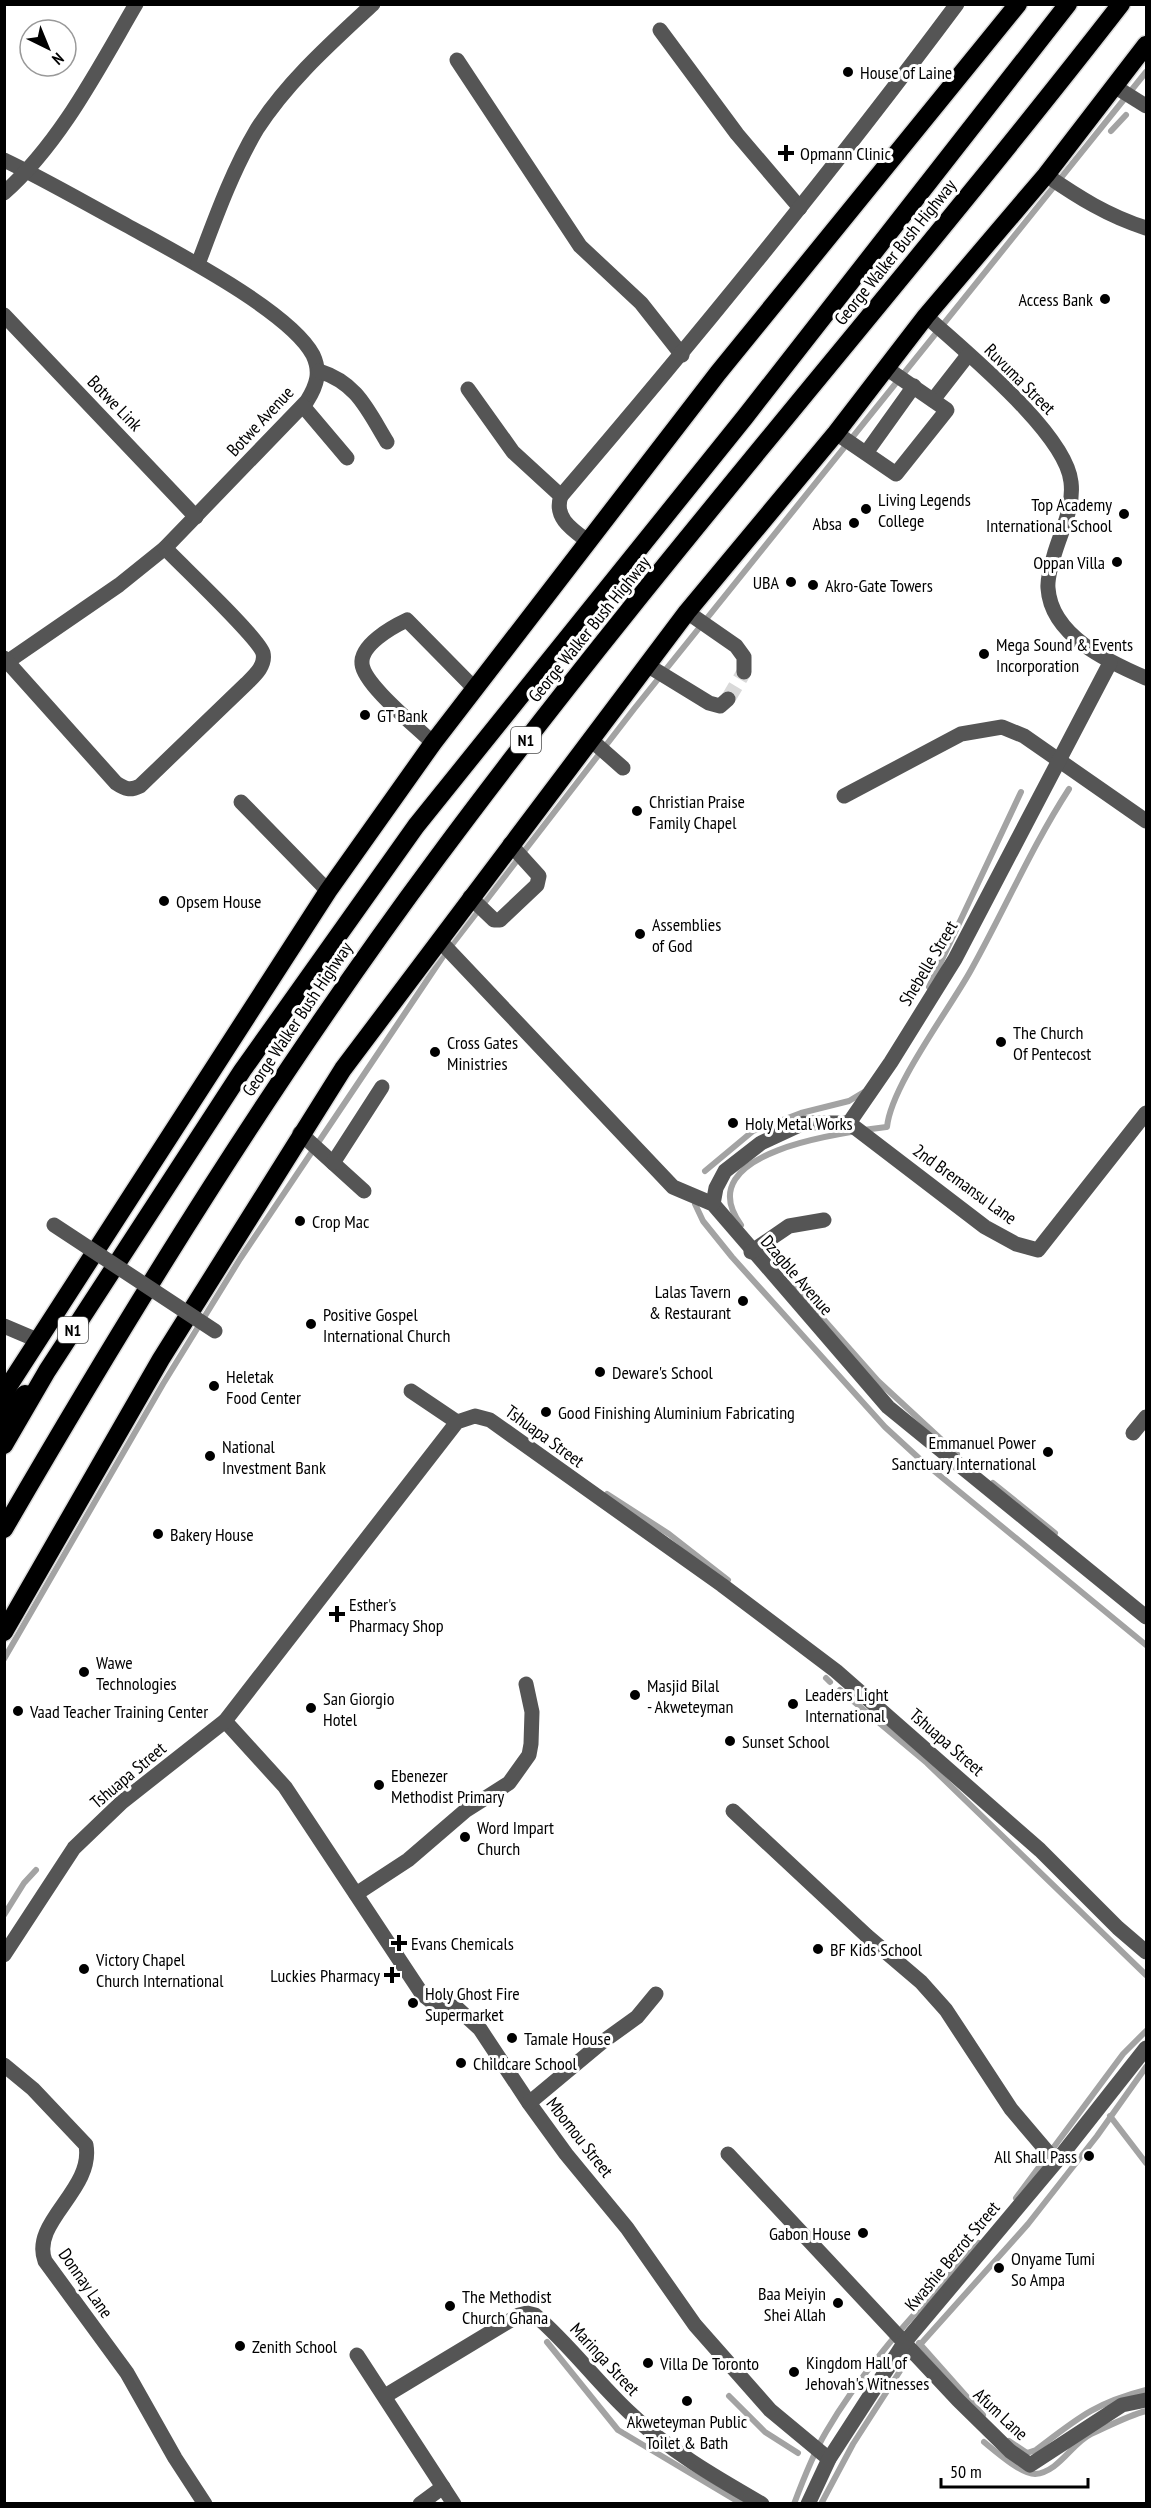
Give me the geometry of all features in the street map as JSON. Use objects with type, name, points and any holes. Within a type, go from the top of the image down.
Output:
[{"type":"highway","points":[[4,1393],[328,891],[433,743],[718,373],[1018,4]]},
{"type":"highway","name":"George Walker Bush Highway","points":[[4,1445],[47,1371],[242,1071],[416,826],[745,417],[1068,4]]},
{"type":"highway","name":"George Walker Bush Highway","points":[[4,1529],[178,1237],[361,961],[531,733],[1121,4]]},
{"type":"highway","points":[[4,1632],[161,1359],[300,1133],[343,1069],[470,897],[687,612],[836,433],[926,316],[1046,175],[1146,45]]},
{"type":"highway","points":[[4,1416],[47,1371]]},
{"type":"street","points":[[4,193],[28,171],[88,87],[136,4]]},
{"type":"street","points":[[198,264],[223,200],[257,130],[287,88],[373,4]]},
{"type":"street","points":[[589,542],[566,524],[560,516],[557,505],[561,495],[682,355],[800,208],[957,4]]},
{"type":"street","points":[[660,30],[737,134],[800,208]]},
{"type":"street","points":[[457,60],[580,246],[641,303],[682,355]]},
{"type":"street","points":[[1114,86],[1146,106]]},
{"type":"street","points":[[4,160],[198,264],[286,325],[312,353],[319,371],[340,378],[351,388],[387,442]]},
{"type":"street","points":[[1046,175],[1084,201],[1115,218],[1146,228]]},
{"type":"street","name":"Botwe Link","points":[[4,315],[196,517]]},
{"type":"street","name":"Ruvuma Street","points":[[926,316],[1028,410],[1058,450],[1071,481],[1068,515],[1054,553],[1048,588],[1056,611],[1071,635],[1110,663],[1146,678]]},
{"type":"street","points":[[933,400],[968,355]]},
{"type":"street","points":[[836,433],[896,474],[947,410],[886,368]]},
{"type":"street","name":"Botwe Avenue","points":[[6,661],[119,585],[165,548],[303,406],[314,390],[319,371]]},
{"type":"street","points":[[866,453],[914,386]]},
{"type":"street","points":[[468,389],[513,452],[561,495]]},
{"type":"street","points":[[303,406],[347,458]]},
{"type":"street","points":[[6,661],[116,783],[124,788],[132,789],[140,786],[259,671],[263,661],[262,651],[249,635],[165,548]]},
{"type":"street","points":[[687,612],[736,646],[744,657],[744,672]]},
{"type":"street","points":[[433,743],[368,679],[362,663],[366,650],[394,626],[406,620],[475,689]]},
{"type":"street","name":"Shebelle Street","points":[[849,1123],[956,959],[1110,663]]},
{"type":"street","points":[[647,665],[709,703],[720,706],[729,699]]},
{"type":"street","points":[[844,796],[961,734],[1002,727],[1024,736],[1146,821]]},
{"type":"street","points":[[590,739],[622,768]]},
{"type":"street","points":[[241,802],[328,891]]},
{"type":"street","points":[[470,897],[494,920],[500,920],[537,885],[539,876],[510,844]]},
{"type":"street","name":"Dzagble Avenue","points":[[439,940],[673,1187],[713,1204],[751,1252],[888,1407],[1146,1617]]},
{"type":"street","points":[[333,1163],[382,1087]]},
{"type":"street","name":"2nd Bremansu Lane","points":[[849,1123],[985,1227],[1016,1244],[1038,1250],[1146,1113]]},
{"type":"street","points":[[713,1204],[716,1188],[724,1171],[761,1143],[804,1123],[849,1123]]},
{"type":"street","points":[[300,1133],[364,1191]]},
{"type":"street","points":[[751,1252],[789,1226],[824,1220]]},
{"type":"street","points":[[54,1225],[215,1331]]},
{"type":"street","points":[[4,1326],[37,1340]]},
{"type":"street","points":[[411,1390],[457,1422]]},
{"type":"street","name":"Tshuapa Street","points":[[4,1955],[74,1848],[122,1802],[225,1722],[457,1422],[475,1416],[490,1420],[722,1585],[836,1671],[1040,1850],[1118,1928],[1146,1952]]},
{"type":"street","points":[[1132,1433],[1146,1417]]},
{"type":"street","points":[[356,1894],[408,1860],[465,1810],[509,1783],[529,1755],[531,1744],[532,1712],[526,1684]]},
{"type":"street","name":"Mbomou Street","points":[[225,1722],[285,1787],[422,1994],[430,2001],[457,2008],[469,2017],[566,2154],[627,2228],[695,2325],[770,2410],[829,2459]]},
{"type":"street","points":[[734,1811],[867,1936],[921,1982],[946,2010],[1011,2109],[1056,2162]]},
{"type":"street","points":[[529,2103],[601,2043],[637,2017],[656,1994]]},
{"type":"street","name":"Kwashie Bezrot Street","points":[[808,2504],[829,2459],[904,2343],[1056,2162],[1146,2048]]},
{"type":"street","name":"Donnay Lane","points":[[4,2065],[33,2089],[86,2145],[85,2166],[78,2186],[45,2234],[40,2249],[45,2260],[127,2373],[175,2458],[205,2504]]},
{"type":"street","points":[[728,2154],[904,2343]]},
{"type":"street","name":"Maringa Street","points":[[385,2396],[519,2315],[527,2313],[536,2315],[629,2413],[669,2447],[762,2504]]},
{"type":"street","name":"Afum Lane","points":[[904,2343],[1003,2444],[1030,2465],[1122,2405],[1146,2400]]},
{"type":"street","points":[[357,2355],[454,2504]]},
{"type":"street","points":[[420,2504],[443,2487]]},
{"type":"waterway","points":[[4,1659],[163,1384],[240,1259],[444,955],[634,709],[1146,72]]},
{"type":"waterway","points":[[1111,131],[1126,115]]},
{"type":"waterway","points":[[741,1225],[730,1200],[735,1179],[753,1163],[778,1150],[809,1141],[887,1127],[891,1110],[910,1070],[971,970],[1043,833],[1069,789]]},
{"type":"waterway","points":[[929,987],[1021,792]]},
{"type":"waterway","points":[[705,1171],[753,1131],[801,1113],[849,1101],[864,1092]]},
{"type":"waterway","points":[[695,1204],[703,1221],[732,1257],[885,1427],[922,1461],[1146,1645]]},
{"type":"waterway","points":[[795,1287],[878,1381],[957,1454]]},
{"type":"waterway","points":[[993,1483],[1055,1533]]},
{"type":"waterway","points":[[607,1494],[669,1534],[728,1580]]},
{"type":"waterway","points":[[826,1678],[830,1682]]},
{"type":"waterway","points":[[840,1690],[927,1763],[1146,1975]]},
{"type":"waterway","points":[[4,1915],[24,1883],[36,1870]]},
{"type":"waterway","points":[[1016,2198],[1123,2054],[1146,2031]]},
{"type":"waterway","points":[[821,2504],[853,2444],[909,2357],[1028,2224],[1097,2136],[1146,2067]]},
{"type":"waterway","points":[[1110,2116],[1146,2163]]},
{"type":"waterway","points":[[794,2504],[821,2440],[842,2406],[898,2333],[979,2243]]},
{"type":"waterway","points":[[547,2342],[618,2430],[742,2504]]},
{"type":"waterway","points":[[919,2343],[983,2415]]},
{"type":"waterway","points":[[1009,2441],[1027,2453],[1036,2450],[1100,2406],[1146,2390]]},
{"type":"waterway","points":[[729,2396],[765,2432],[798,2453]]},
{"type":"waterway","points":[[984,2442],[1016,2466],[1035,2474],[1051,2468],[1091,2434],[1146,2411]]},
{"type":"tunnel","points":[[728,699],[744,672]]},
{"type":"place","name":"House of Laine","points":[[848,72]]},
{"type":"place","name":"Opmann Clinic","points":[[786,153]]},
{"type":"place","name":"Access Bank","points":[[1105,299]]},
{"type":"place","name":"Living Legends College","points":[[866,509]]},
{"type":"place","name":"Top Academy International School","points":[[1124,514]]},
{"type":"place","name":"Absa","points":[[854,523]]},
{"type":"place","name":"Oppan Villa","points":[[1117,562]]},
{"type":"place","name":"UBA","points":[[791,582]]},
{"type":"place","name":"Akro-Gate Towers","points":[[813,585]]},
{"type":"place","name":"Mega Sound & Events Incorporation","points":[[984,654]]},
{"type":"place","name":"GT Bank","points":[[365,715]]},
{"type":"place","name":"Christian Praise Family Chapel","points":[[637,811]]},
{"type":"place","name":"Opsem House","points":[[164,901]]},
{"type":"place","name":"Assemblies of God","points":[[640,934]]},
{"type":"place","name":"The Church Of Pentecost","points":[[1001,1042]]},
{"type":"place","name":"Cross Gates Ministries","points":[[435,1052]]},
{"type":"place","name":"Holy Metal Works","points":[[733,1123]]},
{"type":"place","name":"Crop Mac","points":[[300,1221]]},
{"type":"place","name":"Lalas Tavern & Restaurant","points":[[743,1301]]},
{"type":"place","name":"Positive Gospel International Church","points":[[311,1324]]},
{"type":"place","name":"Deware's School","points":[[600,1372]]},
{"type":"place","name":"Heletak Food Center","points":[[214,1386]]},
{"type":"place","name":"Good Finishing Aluminium Fabricating","points":[[546,1412]]},
{"type":"place","name":"Emmanuel Power Sanctuary International","points":[[1048,1452]]},
{"type":"place","name":"National Investment Bank","points":[[210,1456]]},
{"type":"place","name":"Bakery House","points":[[158,1534]]},
{"type":"place","name":"Esther's Pharmacy Shop","points":[[337,1614]]},
{"type":"place","name":"Wawe Technologies","points":[[84,1672]]},
{"type":"place","name":"Masjid Bilal - Akweteyman","points":[[635,1695]]},
{"type":"place","name":"Leaders Light International","points":[[793,1704]]},
{"type":"place","name":"San Giorgio Hotel","points":[[311,1708]]},
{"type":"place","name":"Vaad Teacher Training Center","points":[[18,1711]]},
{"type":"place","name":"Sunset School","points":[[730,1741]]},
{"type":"place","name":"Ebenezer Methodist Primary","points":[[379,1785]]},
{"type":"place","name":"Word Impart Church","points":[[465,1837]]},
{"type":"place","name":"Evans Chemicals","points":[[399,1943]]},
{"type":"place","name":"BF Kids School","points":[[818,1949]]},
{"type":"place","name":"Victory Chapel Church International","points":[[84,1969]]},
{"type":"place","name":"Luckies Pharmacy","points":[[392,1975]]},
{"type":"place","name":"Holy Ghost Fire Supermarket","points":[[413,2003]]},
{"type":"place","name":"Tamale House","points":[[512,2038]]},
{"type":"place","name":"Childcare School","points":[[461,2063]]},
{"type":"place","name":"All Shall Pass","points":[[1089,2156]]},
{"type":"place","name":"Gabon House","points":[[863,2233]]},
{"type":"place","name":"Onyame Tumi So Ampa","points":[[999,2268]]},
{"type":"place","name":"Baa Meiyin Shei Allah","points":[[838,2303]]},
{"type":"place","name":"The Methodist Church Ghana","points":[[450,2306]]},
{"type":"place","name":"Zenith School","points":[[240,2346]]},
{"type":"place","name":"Villa De Toronto","points":[[648,2363]]},
{"type":"place","name":"Kingdom Hall of Jehovah's Witnesses","points":[[794,2372]]},
{"type":"place","name":"Akweteyman Public Toilet & Bath","points":[[687,2401]]}]
